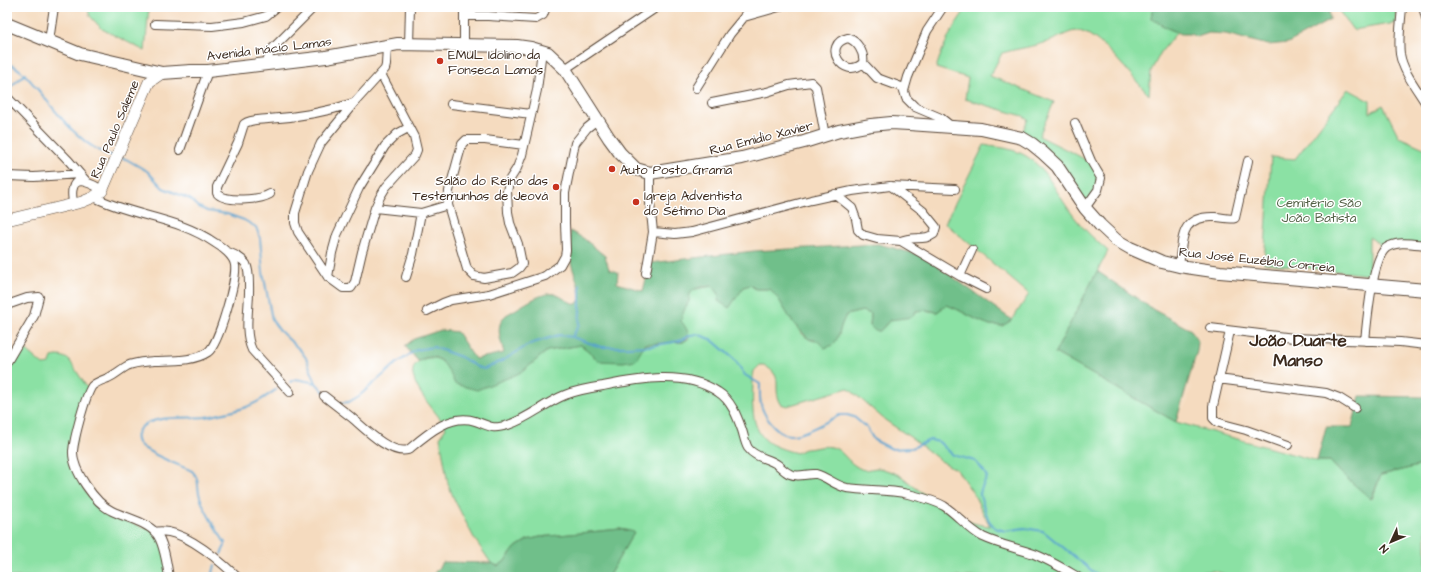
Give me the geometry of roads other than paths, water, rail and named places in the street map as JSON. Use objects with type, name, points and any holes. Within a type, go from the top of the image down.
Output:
[{"type":"main road","name":"Avenida Inácio Lamas","points":[[7,24],[80,54],[162,73],[208,71],[326,57],[387,46],[517,46],[542,50]]},
{"type":"main road","points":[[542,50],[548,53],[565,68],[609,138],[630,164],[643,172],[650,174]]},
{"type":"main road","name":"Rua Paulo Saleme","points":[[7,220],[73,204],[94,197],[103,190],[149,82],[162,73]]},
{"type":"main road","name":"Rua Emidio Xavier","points":[[650,174],[742,158],[839,131],[857,128],[891,123],[951,126]]},
{"type":"main road","name":"Rua José Euzébio Correia","points":[[951,126],[997,132],[1027,141],[1043,152],[1056,166],[1085,208],[1116,240],[1140,253],[1162,262],[1220,272],[1426,290]]},
{"type":"street","points":[[49,41],[54,7]]},
{"type":"street","points":[[155,24],[212,26],[244,22],[266,16],[277,7]]},
{"type":"street","points":[[267,64],[270,51],[314,7]]},
{"type":"street","points":[[409,45],[410,7]]},
{"type":"street","points":[[464,7],[464,46]]},
{"type":"street","points":[[464,16],[530,17],[536,19],[543,16],[546,7]]},
{"type":"street","points":[[565,68],[657,7]]},
{"type":"street","points":[[696,88],[730,34],[744,17],[748,7]]},
{"type":"street","points":[[744,17],[779,7]]},
{"type":"street","points":[[1402,7],[1400,53],[1407,70],[1426,104]]},
{"type":"street","points":[[1423,7],[1426,18]]},
{"type":"street","points":[[941,8],[927,31],[904,88],[906,98],[911,104],[921,110],[941,118],[951,126]]},
{"type":"street","points":[[381,74],[416,144],[417,152],[386,187],[375,208],[353,286],[345,288],[331,280],[298,232],[295,223],[295,213],[308,171],[319,147],[354,103],[381,74],[386,65],[387,46]]},
{"type":"street","points":[[524,145],[485,140],[464,141],[450,191],[448,205],[467,269],[474,276],[480,278],[497,277],[512,273],[522,264],[518,244],[510,223],[507,201],[510,180],[517,168],[524,145],[537,90],[542,50]]},
{"type":"street","points":[[863,63],[877,78],[904,88]]},
{"type":"street","points":[[180,150],[208,71]]},
{"type":"street","points":[[712,104],[767,92],[789,85],[811,82],[816,86],[825,136]]},
{"type":"street","points":[[7,96],[86,182]]},
{"type":"street","points":[[270,194],[260,198],[240,199],[219,196],[217,194],[217,187],[238,143],[244,124],[252,120],[317,114],[354,103]]},
{"type":"street","points":[[451,104],[531,114]]},
{"type":"street","points":[[427,311],[451,300],[489,294],[545,276],[560,265],[565,256],[566,250],[564,215],[565,192],[575,143],[587,128],[597,120]]},
{"type":"street","points":[[1075,123],[1091,161],[1101,178],[1098,190],[1085,208]]},
{"type":"street","points":[[331,280],[332,253],[336,235],[359,188],[385,146],[397,134],[408,128]]},
{"type":"street","points":[[1179,266],[1183,234],[1189,224],[1204,218],[1235,218],[1248,161]]},
{"type":"street","points":[[7,176],[34,177],[80,174]]},
{"type":"street","points":[[646,273],[653,232],[650,203],[650,174]]},
{"type":"street","points":[[73,204],[72,190],[74,185],[80,182],[86,182],[103,190]]},
{"type":"street","points":[[653,232],[675,234],[692,232],[835,194],[890,186],[955,189]]},
{"type":"street","points":[[890,186],[923,211],[936,227],[934,234],[928,238],[906,238],[901,241]]},
{"type":"street","points":[[835,194],[852,208],[856,218],[858,230],[862,235],[876,239],[901,241],[960,276],[986,289]]},
{"type":"street","points":[[94,197],[114,206],[180,225],[201,234],[225,251],[234,260],[235,266],[233,283],[221,329],[211,350],[188,359],[138,363],[127,366],[110,377],[94,384],[89,392],[83,410],[73,449],[74,462],[83,481],[105,508],[149,527],[155,532],[162,546],[169,577]]},
{"type":"street","points":[[375,208],[421,213],[448,205]]},
{"type":"street","points":[[406,277],[413,254],[421,213]]},
{"type":"street","points":[[1365,341],[1373,285],[1381,255],[1386,248],[1397,244],[1426,244]]},
{"type":"street","points":[[960,276],[972,250]]},
{"type":"street","points":[[225,251],[242,259],[248,271],[249,344],[252,350],[290,392]]},
{"type":"street","points":[[7,305],[27,298],[39,297],[34,316],[7,362]]},
{"type":"street","points":[[1210,328],[1293,338],[1426,345]]},
{"type":"street","points":[[1230,331],[1218,379],[1213,406],[1213,416],[1216,421],[1223,424],[1246,430],[1288,445]]},
{"type":"street","points":[[324,396],[376,439],[403,451],[408,450],[441,425],[467,420],[475,421],[491,428],[503,426],[522,419],[556,398],[582,389],[631,380],[656,378],[694,382],[722,394],[730,403],[736,414],[748,448],[758,456],[777,464],[789,474],[814,474],[845,487],[907,494],[937,502],[946,507],[982,536],[1000,544],[1033,554],[1078,577]]},
{"type":"street","points":[[1218,379],[1326,393],[1339,398],[1355,408]]},
{"type":"street","points":[[155,532],[171,532],[207,550],[237,577]]},
{"type":"waterway","points":[[7,63],[16,67],[26,76],[60,117],[80,137],[101,152],[113,156]]},
{"type":"waterway","points":[[8,89],[25,74]]},
{"type":"waterway","points":[[121,158],[126,159],[147,171],[163,188],[190,199],[199,207],[207,211],[227,214],[244,220],[256,227],[260,238],[263,272],[272,320],[280,331],[301,351],[306,358],[316,383],[326,394]]},
{"type":"waterway","points":[[572,337],[579,325],[580,285]]},
{"type":"waterway","points":[[339,403],[349,402],[359,396],[397,363],[416,350],[433,347],[461,357],[477,367],[484,369],[502,361],[530,344],[559,335],[572,337],[601,347],[626,347],[651,346],[679,341],[691,335],[697,334],[711,339],[735,360],[745,375],[760,384],[760,402],[762,408],[770,422],[782,433],[787,435],[803,433],[840,415],[847,415],[854,417],[867,428],[874,440],[892,449],[912,448],[930,440],[939,442],[953,455],[975,461],[983,470],[987,477],[981,489],[981,499],[989,521],[995,528],[1005,531],[1024,528],[1043,531],[1096,574],[1103,577]]},
{"type":"waterway","points":[[290,382],[296,379],[316,383]]},
{"type":"waterway","points":[[221,554],[225,543],[202,503],[195,474],[192,471],[157,456],[144,448],[138,443],[137,434],[141,427],[157,420],[167,418],[205,417],[243,408],[258,401],[277,389]]},
{"type":"waterway","points":[[215,565],[213,573],[216,577]]},
{"type":"place","name":"EMUL Idolino da Fonseca Lamas","points":[[440,61]]},
{"type":"place","name":"Auto Posto Grama","points":[[612,169]]},
{"type":"place","name":"Salão do Reino das Testemunhas de Jeová","points":[[556,187]]},
{"type":"place","name":"Igreja Adventista do Sétimo Dia","points":[[636,202]]},
{"type":"district","name":"João Duarte Manso","points":[[1298,350]]},
{"type":"park label","name":"Cemitério São João Batista","points":[[1319,210]]}]
